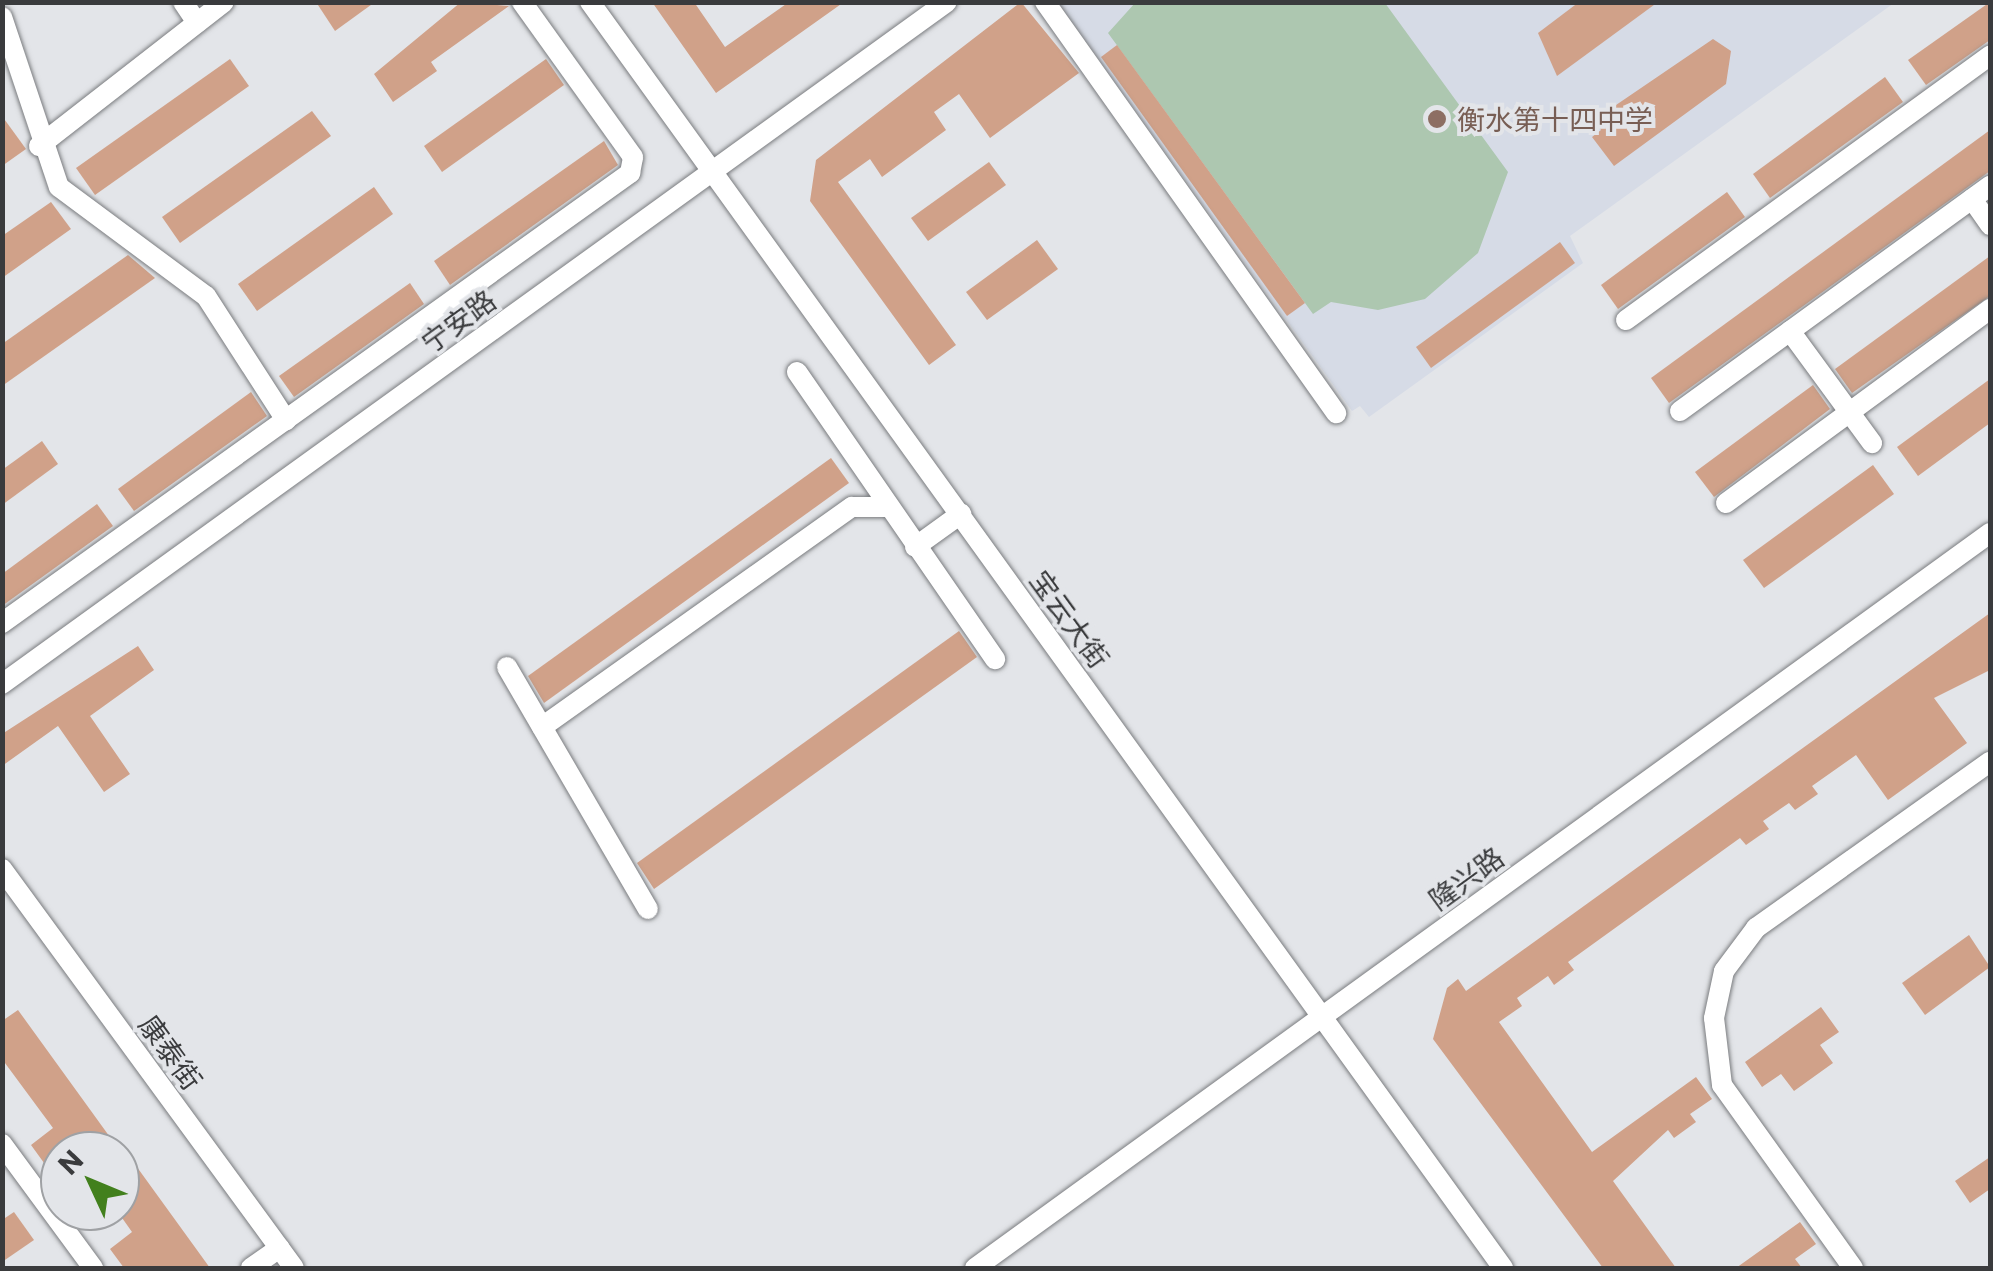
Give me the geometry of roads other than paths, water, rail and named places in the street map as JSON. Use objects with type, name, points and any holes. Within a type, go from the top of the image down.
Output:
[{"type":"street","points":[[183,2],[198,23]]},
{"type":"street","points":[[39,146],[224,2]]},
{"type":"street","points":[[2,623],[630,173],[632,157],[522,2]]},
{"type":"street","name":"宝云大街","points":[[590,2],[1503,1268]]},
{"type":"street","name":"宁安路","points":[[2,684],[946,2]]},
{"type":"street","points":[[1045,2],[1336,413]]},
{"type":"street","points":[[2,17],[14,31],[39,146],[74,205],[158,252],[206,296],[286,420]]},
{"type":"street","points":[[1626,320],[1990,56]]},
{"type":"street","points":[[1680,411],[1990,186]]},
{"type":"street","points":[[1972,199],[1990,225]]},
{"type":"street","points":[[1726,503],[1990,308]]},
{"type":"street","points":[[1790,331],[1872,443]]},
{"type":"street","points":[[797,372],[995,659]]},
{"type":"street","points":[[542,727],[852,507],[887,507]]},
{"type":"street","points":[[915,547],[961,514]]},
{"type":"street","name":"隆兴路","points":[[974,1268],[1990,533]]},
{"type":"street","points":[[508,666],[648,909]]},
{"type":"street","points":[[1853,1268],[1722,1085],[1714,1018],[1724,971],[1756,928],[1990,762]]},
{"type":"street","name":"康泰街","points":[[2,869],[294,1268]]},
{"type":"street","points":[[2,1144],[93,1268]]},
{"type":"street","points":[[251,1268],[280,1248]]},
{"type":"place","name":"衡水第十四中学","points":[[1437,119]]}]
